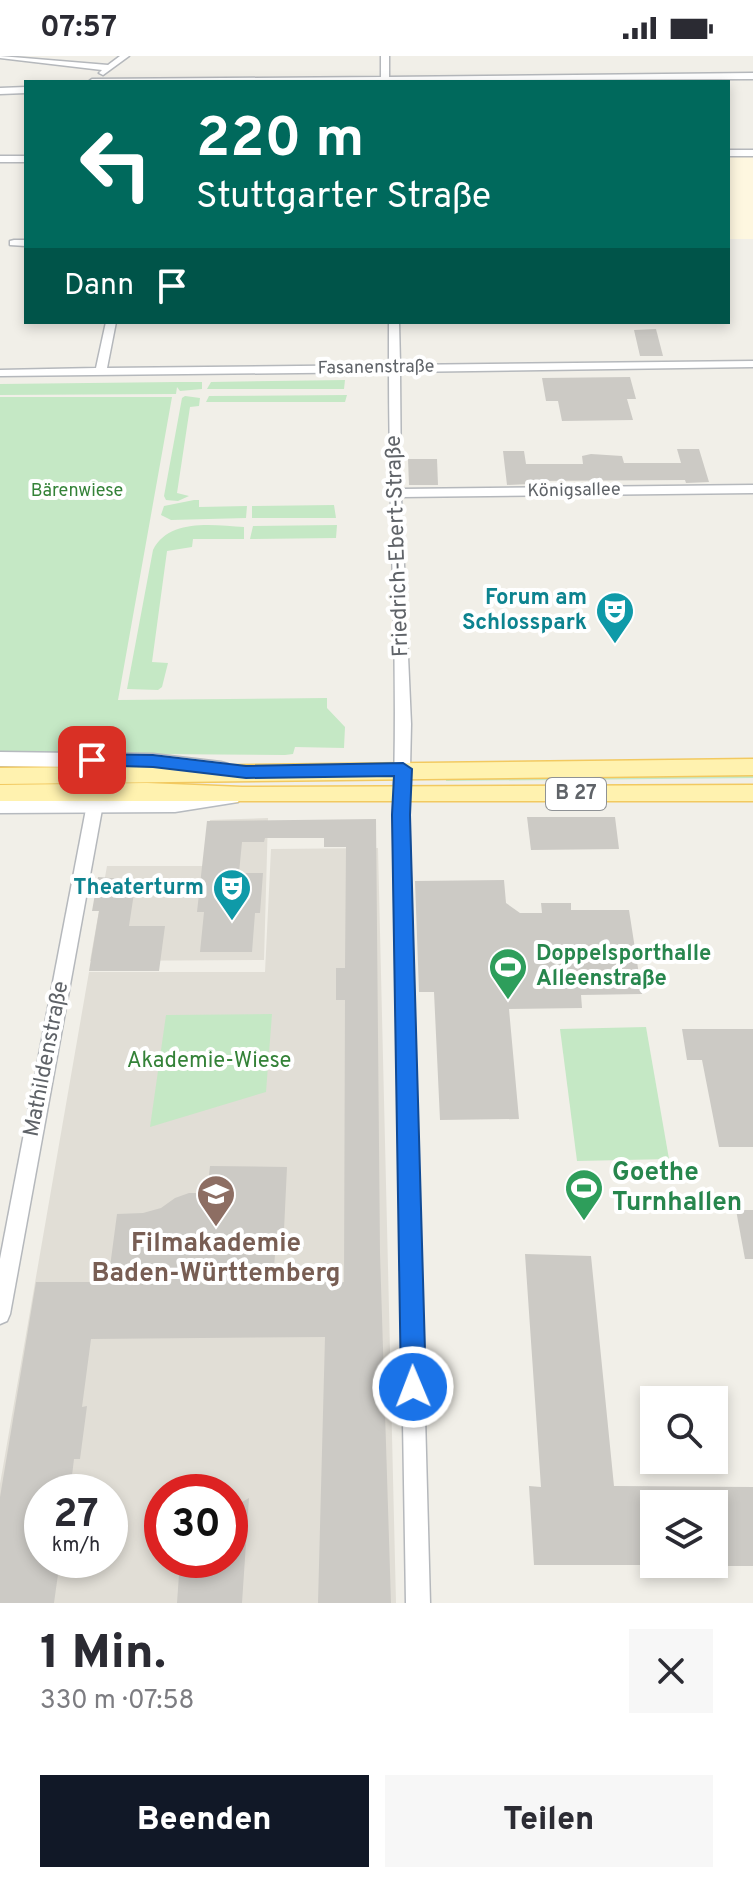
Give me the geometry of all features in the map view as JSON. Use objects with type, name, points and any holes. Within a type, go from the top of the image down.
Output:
[{"type":"main road","points":[[0,759],[153,761],[244,784]]},
{"type":"main road","name":"B 27","points":[[0,793],[147,791],[403,769],[753,767]]},
{"type":"main road","name":"B 27","points":[[0,776],[244,784],[401,795],[753,793]]},
{"type":"main road","points":[[0,805],[175,804],[244,784]]},
{"type":"street","points":[[0,56],[109,68]]},
{"type":"street","points":[[94,80],[125,56]]},
{"type":"street","points":[[385,56],[385,80]]},
{"type":"street","points":[[459,80],[753,76]]},
{"type":"street","points":[[730,85],[753,85]]},
{"type":"street","points":[[0,91],[24,90]]},
{"type":"street","points":[[730,153],[753,153]]},
{"type":"street","points":[[0,159],[24,159]]},
{"type":"street","points":[[14,243],[24,243]]},
{"type":"street","points":[[101,372],[111,324]]},
{"type":"street","name":"Friedrich-Ebert-Straße","points":[[394,324],[395,493],[404,724],[401,795],[418,1603]]},
{"type":"street","name":"Fasanenstraße","points":[[0,373],[753,364]]},
{"type":"street","name":"Königsallee","points":[[395,493],[753,489]]},
{"type":"street","name":"Mathildenstraße","points":[[0,1314],[95,804]]},
{"type":"shaded area","points":[[730,156],[753,156],[753,239],[730,239]]},
{"type":"shaded area","points":[[268,818],[264,960],[90,961],[107,866],[204,866],[210,820]]},
{"type":"shaded area","name":"Filmakademie Baden-Württemberg","points":[[378,848],[396,1603],[0,1603],[0,1484],[89,972],[265,972],[271,849]]},
{"type":"green space","points":[[345,380],[344,389],[207,389],[211,382]]},
{"type":"green space","points":[[202,382],[202,389],[180,391],[177,387],[176,394],[0,395],[0,384]]},
{"type":"green space","points":[[347,395],[345,402],[206,402],[209,396]]},
{"type":"green space","name":"Bärenwiese","points":[[0,397],[172,397],[118,700],[327,698],[327,708],[345,727],[344,748],[295,747],[293,754],[285,755],[0,753]]},
{"type":"green space","points":[[182,398],[200,398],[199,406],[190,407],[177,493],[189,496],[178,501],[166,500],[164,496]]},
{"type":"green space","points":[[199,500],[199,507],[247,506],[246,518],[171,520],[161,515],[164,506]]},
{"type":"green space","points":[[334,505],[336,518],[252,518],[252,506]]},
{"type":"green space","points":[[337,525],[336,538],[250,539],[253,526]]},
{"type":"green space","points":[[193,526],[244,527],[244,539],[193,539],[192,547],[167,551],[152,662],[168,663],[162,687],[158,690],[127,689],[153,550],[160,540],[181,528]]},
{"type":"green space","points":[[753,775],[753,778],[446,781],[446,778]]},
{"type":"green space","name":"Akademie-Wiese","points":[[272,1014],[266,1092],[150,1127],[166,1015]]},
{"type":"green space","points":[[646,1027],[669,1159],[577,1161],[560,1029]]},
{"type":"building","points":[[656,329],[663,356],[640,356],[634,330]]},
{"type":"building","points":[[630,377],[636,399],[627,399],[633,420],[562,421],[558,401],[546,401],[542,378]]},
{"type":"building","points":[[677,449],[699,449],[709,482],[530,481],[530,484],[507,485],[503,451],[524,451],[526,464],[583,464],[582,456],[591,454],[622,456],[624,463],[681,463]]},
{"type":"building","points":[[408,459],[437,459],[438,485],[409,485]]},
{"type":"building","points":[[527,817],[615,817],[619,849],[531,850]]},
{"type":"building","points":[[376,819],[380,1253],[391,1603],[318,1603],[325,1337],[91,1339],[82,1407],[87,1406],[80,1459],[74,1459],[72,1474],[24,1474],[24,1578],[57,1578],[54,1603],[0,1603],[0,1497],[36,1282],[108,1282],[117,1214],[143,1213],[161,1208],[189,1193],[207,1193],[210,1166],[287,1167],[284,1230],[277,1230],[273,1279],[344,1282],[345,1000],[336,1000],[336,968],[345,968],[346,847],[324,847],[324,838],[265,838],[264,842],[242,842],[239,873],[263,873],[260,913],[255,913],[252,952],[200,952],[204,912],[197,912],[207,821]]},
{"type":"building","points":[[98,877],[136,880],[129,926],[165,926],[159,971],[89,971],[99,911],[92,911]]},
{"type":"building","name":"Doppelsporthalle Alleenstraße","points":[[504,880],[506,903],[520,913],[542,913],[541,903],[571,903],[571,910],[629,910],[642,994],[581,995],[582,1008],[509,1009],[519,1119],[440,1120],[434,992],[419,992],[415,881]]},
{"type":"building","points":[[682,1029],[753,1029],[753,1147],[719,1147],[702,1060],[687,1060]]},
{"type":"building","points":[[736,1210],[753,1210],[753,1259],[745,1259]]},
{"type":"building","points":[[525,1254],[591,1256],[614,1486],[753,1487],[753,1566],[728,1566],[728,1490],[640,1490],[640,1565],[534,1565],[529,1486],[541,1487]]},
{"type":"building","points":[[179,1578],[244,1578],[242,1603],[177,1603]]},
{"type":"place","name":"Forum am Schlosspark","points":[[615,645]]},
{"type":"place","name":"Theaterturm","points":[[232,922]]},
{"type":"place","name":"Doppelsporthalle Alleenstraße","points":[[508,1001]]},
{"type":"place","name":"Goethe Turnhallen","points":[[584,1222]]},
{"type":"place","name":"Filmakademie Baden-Württemberg","points":[[216,1228]]},
{"type":"route","points":[[92,760],[153,761],[246,772],[403,769],[401,815],[413,1387]]}]
